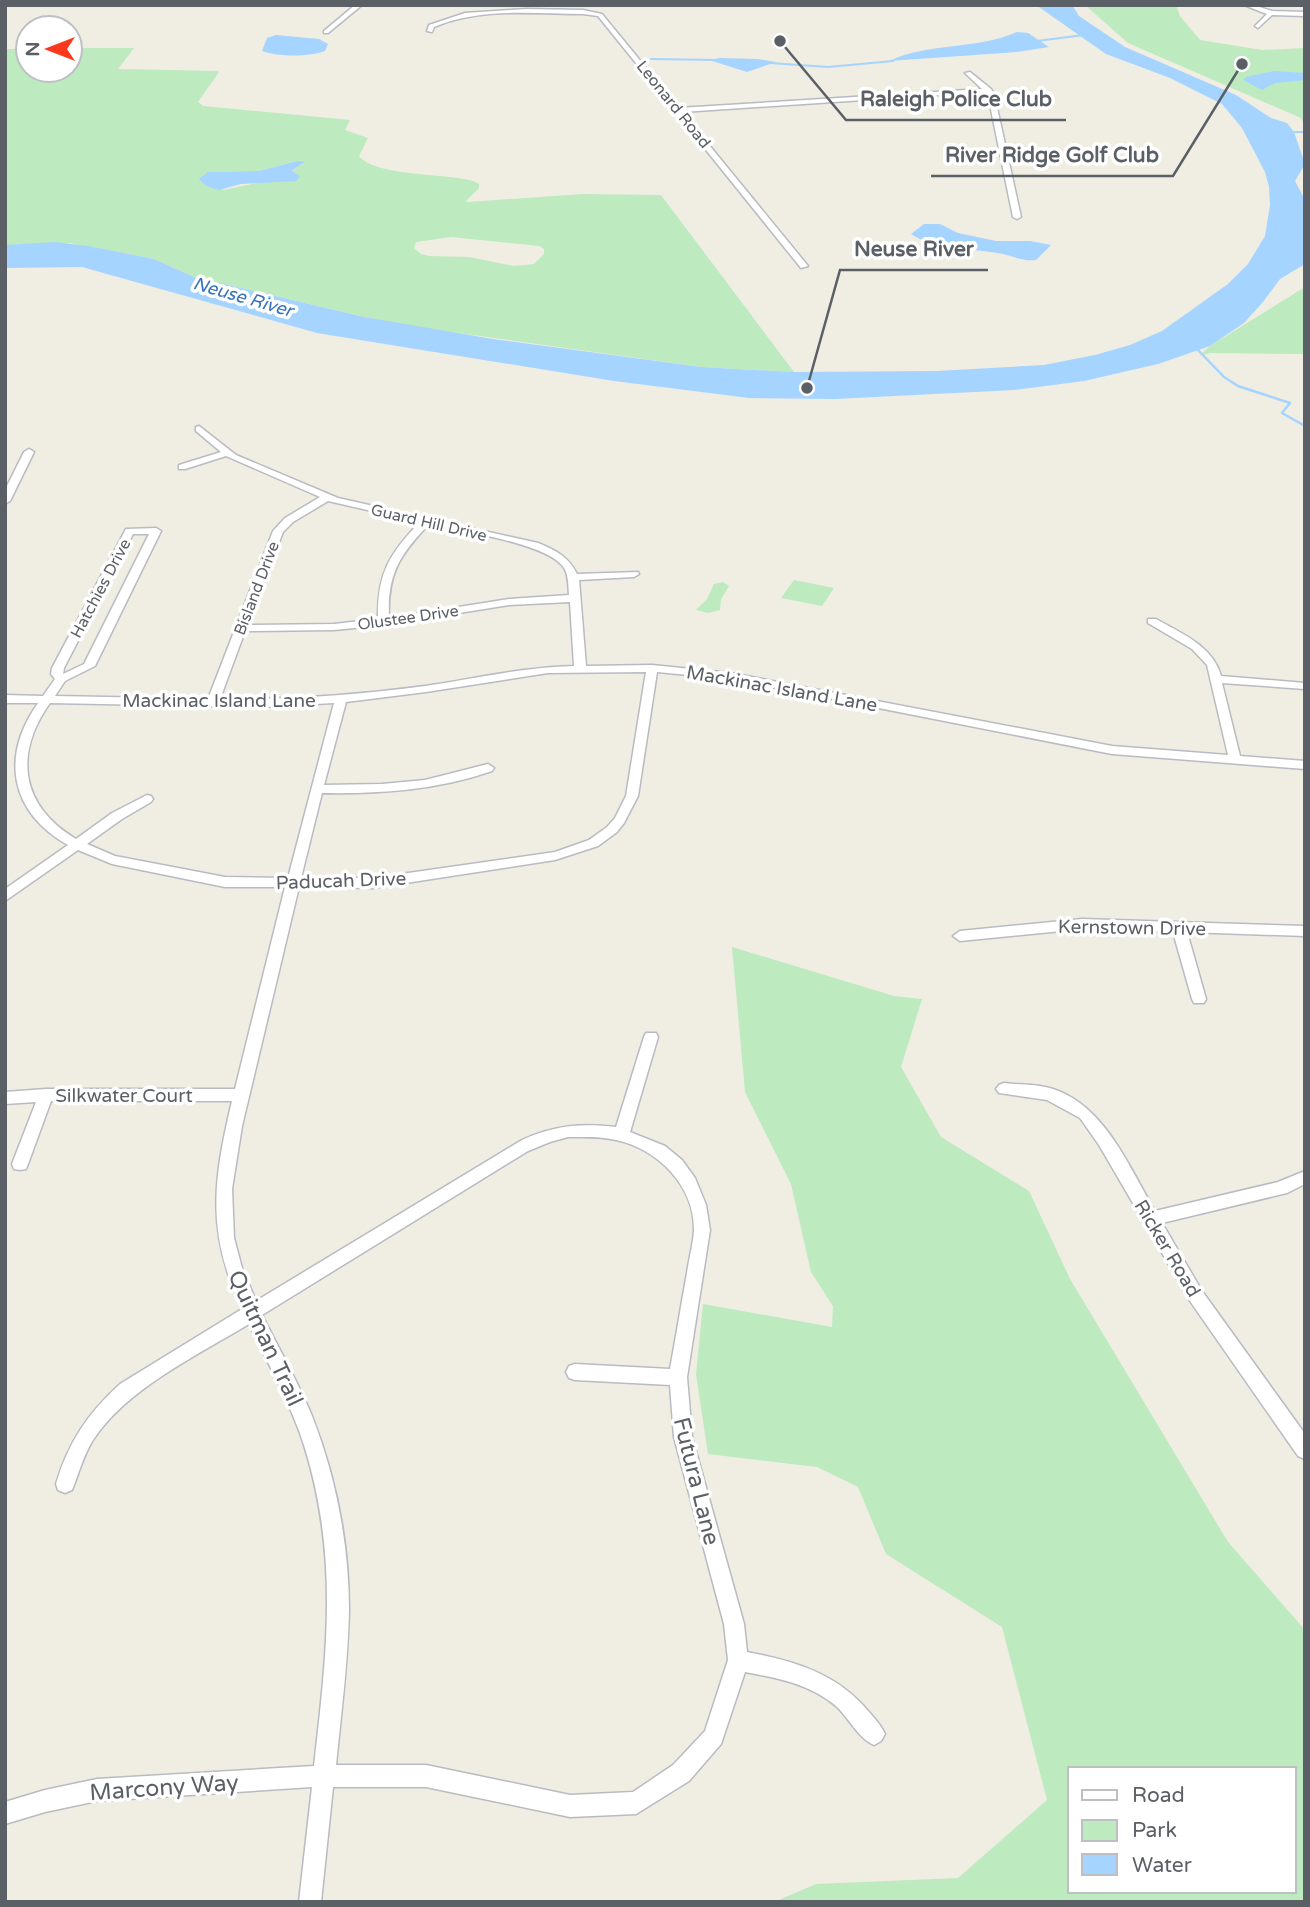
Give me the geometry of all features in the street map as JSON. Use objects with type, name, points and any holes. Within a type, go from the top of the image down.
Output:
[{"type":"street","points":[[326,32],[359,5]]},
{"type":"street","points":[[513,5],[518,12]]},
{"type":"street","points":[[1247,5],[1271,13],[1305,14]]},
{"type":"street","name":"Leonard Road","points":[[430,31],[431,26],[452,17],[518,12],[583,12],[600,15],[804,266]]},
{"type":"street","points":[[1258,26],[1271,13]]},
{"type":"street","points":[[968,73],[989,90],[1017,216]]},
{"type":"street","points":[[679,110],[989,90]]},
{"type":"street","name":"Guard Hill Drive","points":[[199,429],[226,453],[327,497],[547,550],[566,562],[573,577]]},
{"type":"street","points":[[5,501],[29,452]]},
{"type":"street","points":[[182,467],[226,453]]},
{"type":"street","name":"Bisland Drive","points":[[213,702],[278,531],[289,520],[327,497]]},
{"type":"street","points":[[384,622],[384,584],[390,563],[427,521]]},
{"type":"street","name":"Hatchies Drive","points":[[47,699],[61,679],[89,666],[156,531],[130,531],[58,668],[57,674],[61,679]]},
{"type":"street","points":[[580,667],[573,577],[634,574]]},
{"type":"street","name":"Olustee Drive","points":[[240,628],[321,627],[384,622],[509,602],[575,598]]},
{"type":"street","points":[[1152,621],[1196,647],[1212,664],[1236,760]]},
{"type":"street","name":"Mackinac Island Lane","points":[[5,699],[213,702],[341,699],[580,667],[652,668],[731,676],[1081,746],[1305,765]]},
{"type":"street","name":"Paducah Drive","points":[[47,699],[23,744],[18,764],[19,782],[26,802],[48,829],[111,860],[225,882],[373,883],[555,856],[576,851],[606,836],[625,815],[632,796],[652,668]]},
{"type":"street","points":[[1217,680],[1305,686]]},
{"type":"street","name":"Quitman Trail","points":[[310,1902],[337,1644],[338,1581],[331,1515],[312,1443],[286,1378],[231,1268],[223,1208],[225,1181],[242,1095],[291,884],[341,699]]},
{"type":"street","points":[[317,789],[404,788],[452,780],[488,768]]},
{"type":"street","points":[[5,896],[117,816],[147,799]]},
{"type":"street","name":"Kernstown Drive","points":[[960,936],[1082,924],[1305,931]]},
{"type":"street","points":[[1179,927],[1199,999]]},
{"type":"street","points":[[622,1133],[651,1037]]},
{"type":"street","name":"Ricker Road","points":[[1004,1089],[1050,1094],[1085,1114],[1105,1141],[1196,1296],[1305,1450]]},
{"type":"street","points":[[20,1164],[46,1095]]},
{"type":"street","name":"Silkwater Court","points":[[5,1098],[46,1095],[242,1095]]},
{"type":"street","name":"Futura Lane","points":[[65,1485],[80,1443],[98,1415],[126,1390],[522,1147],[567,1131],[622,1133],[643,1140],[681,1170],[694,1189],[701,1211],[702,1230],[678,1377],[683,1437],[734,1624],[738,1660],[714,1737],[681,1773],[636,1803],[570,1806],[426,1776],[324,1776]]},
{"type":"street","points":[[1151,1219],[1281,1188],[1305,1177]]},
{"type":"street","points":[[575,1373],[678,1377]]},
{"type":"street","points":[[738,1660],[783,1669],[814,1679],[842,1697],[874,1734]]},
{"type":"street","name":"Marcony Way","points":[[5,1813],[97,1790],[324,1776]]},
{"type":"green space","points":[[1085,5],[1176,5],[1180,16],[1200,40],[1262,50],[1305,48],[1305,127],[1301,118],[1128,43]]},
{"type":"green space","points":[[84,48],[134,48],[118,69],[217,71],[219,72],[198,102],[203,106],[350,120],[345,130],[368,138],[359,156],[368,163],[395,171],[473,181],[479,184],[479,188],[466,201],[468,202],[583,194],[661,195],[794,372],[701,367],[416,327],[194,277],[154,259],[69,243],[5,245],[5,49],[14,49],[14,84],[84,84]],"holes":[[[297,161],[303,164],[292,169],[297,175],[223,190],[208,172],[259,171]],[[451,237],[539,246],[544,249],[544,254],[534,264],[514,266],[469,257],[429,256],[414,248],[416,242]]]},
{"type":"green space","points":[[1305,287],[1305,354],[1210,353],[1199,356],[1210,346]]},
{"type":"green space","points":[[794,580],[834,588],[822,606],[781,598]]},
{"type":"green space","points":[[723,582],[729,586],[721,599],[720,610],[708,613],[696,610],[707,599],[714,584]]},
{"type":"green space","points":[[732,947],[894,996],[922,999],[901,1067],[941,1137],[1029,1191],[1070,1279],[1228,1542],[1305,1630],[1305,1902],[774,1902],[816,1884],[958,1878],[1047,1800],[1002,1627],[886,1554],[858,1487],[817,1467],[708,1454],[696,1374],[703,1304],[832,1327],[833,1306],[811,1272],[791,1184],[745,1092]]},
{"type":"water","points":[[1036,5],[1072,5],[1079,16],[1125,47],[1236,95],[1271,118],[1287,123],[1294,132],[1305,164],[1295,181],[1305,200],[1305,264],[1280,279],[1244,323],[1210,346],[1158,364],[1084,381],[1014,390],[835,399],[749,398],[614,381],[317,333],[82,267],[5,268],[5,245],[55,242],[88,246],[154,259],[194,277],[364,317],[493,339],[701,367],[794,372],[937,371],[1044,365],[1095,355],[1130,345],[1162,331],[1228,284],[1248,264],[1265,236],[1270,205],[1269,187],[1265,172],[1242,128],[1222,104],[1170,78],[1106,54]]},
{"type":"water","points":[[1017,32],[1028,33],[1049,47],[1017,52],[889,61],[921,51],[1001,38]]},
{"type":"water","points":[[276,35],[319,39],[328,44],[325,51],[302,55],[262,51],[267,38]]},
{"type":"water","points":[[720,58],[776,62],[747,72],[709,60]]},
{"type":"water","points":[[1274,71],[1303,73],[1305,80],[1275,83],[1262,90],[1243,80],[1246,77]]},
{"type":"water","points":[[297,161],[305,162],[292,170],[300,177],[296,181],[241,184],[219,190],[206,186],[199,179],[208,172],[259,171]]},
{"type":"water","points":[[924,224],[940,224],[958,233],[996,241],[1030,241],[1051,245],[1036,260],[1026,260],[998,253],[942,246],[911,234]]},
{"type":"waterway","points":[[1037,41],[1084,35]]},
{"type":"waterway","points":[[651,59],[715,60]]},
{"type":"waterway","points":[[770,63],[828,67],[893,61]]},
{"type":"waterway","points":[[1288,132],[1305,132]]},
{"type":"waterway","points":[[1197,349],[1224,377],[1238,386],[1290,403],[1282,413],[1305,426]]},
{"type":"place","name":"Raleigh Police Club","points":[[780,41]]},
{"type":"place","name":"River Ridge Golf Club","points":[[1242,64]]},
{"type":"place","name":"Neuse River","points":[[807,388]]}]
